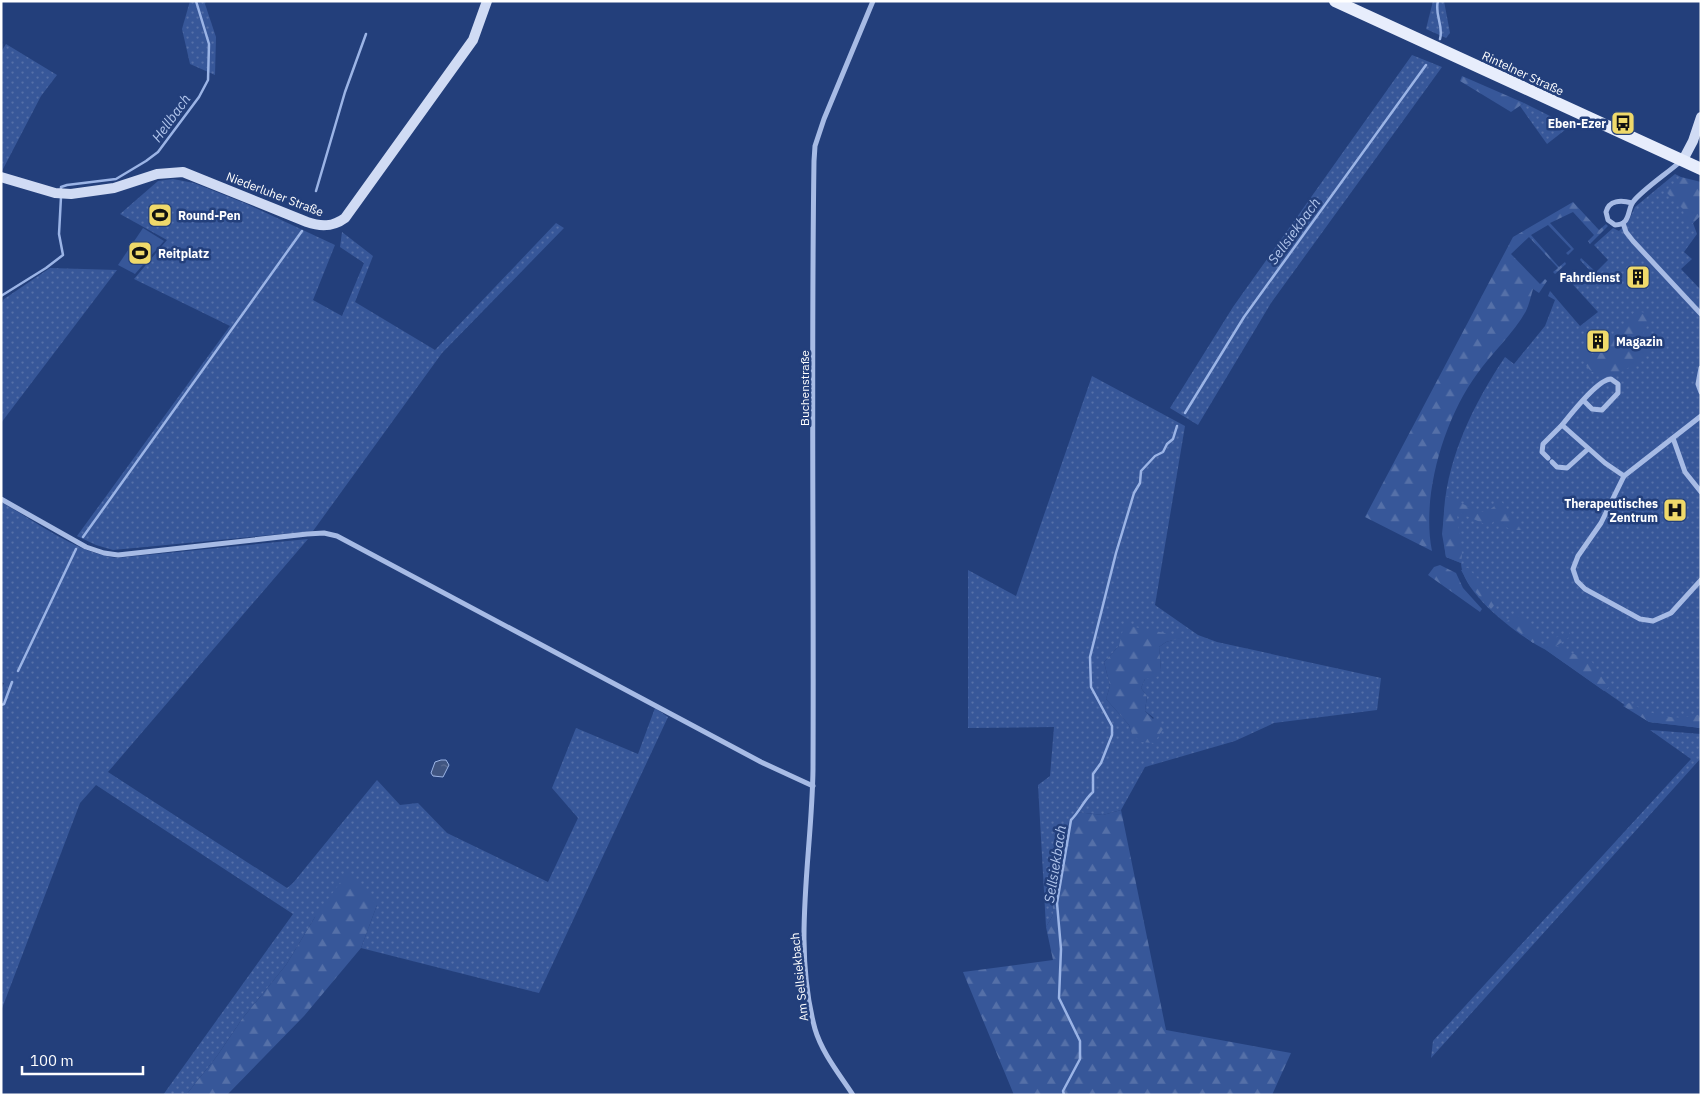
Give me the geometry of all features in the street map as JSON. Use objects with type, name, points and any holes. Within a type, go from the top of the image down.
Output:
[{"type":"main road","name":"Rintelner Straße","points":[[1335,1],[1701,169]]},
{"type":"street","name":"Niederluher Straße","points":[[1,177],[56,193],[71,194],[114,188],[156,174],[183,172],[307,222],[324,226],[340,222],[357,203],[473,40],[487,1]]},
{"type":"street","name":"Buchenstraße","points":[[813,786],[814,161],[822,126],[873,1]]},
{"type":"street","points":[[1632,203],[1616,202],[1610,204],[1606,212],[1608,220],[1615,225],[1623,223],[1628,217],[1632,203],[1683,160],[1693,141],[1701,117]]},
{"type":"street","points":[[1623,223],[1626,232],[1633,241],[1700,311]]},
{"type":"street","points":[[1701,368],[1698,376],[1701,392]]},
{"type":"street","points":[[1584,401],[1592,409],[1602,410],[1618,393],[1618,384],[1614,380],[1605,379],[1584,401],[1562,425],[1543,444],[1542,452],[1558,467],[1567,468],[1588,450]]},
{"type":"street","points":[[1701,416],[1624,476],[1601,523],[1574,563],[1572,569],[1577,581],[1585,588],[1605,598],[1629,614],[1640,619],[1653,621],[1671,613],[1701,580]]},
{"type":"street","points":[[1562,425],[1588,450],[1624,476]]},
{"type":"street","points":[[1673,438],[1685,472],[1701,492]]},
{"type":"street","points":[[1,499],[86,547],[118,554],[307,534],[324,533],[337,536],[752,757],[813,786]]},
{"type":"street","name":"Am Sellsiekbach","points":[[813,786],[804,936],[809,991],[815,1029],[821,1044],[853,1095]]},
{"type":"green space","points":[[190,1],[206,1],[205,4],[216,37],[215,75],[190,64],[182,29]]},
{"type":"green space","points":[[1433,1],[1444,1],[1450,33],[1446,38],[1426,29]]},
{"type":"green space","points":[[6,44],[57,75],[41,96],[2,171],[1,52]]},
{"type":"green space","points":[[1412,55],[1442,67],[1271,303],[1198,425],[1170,408],[1233,307]]},
{"type":"green space","points":[[1462,76],[1524,103],[1511,112],[1460,81]]},
{"type":"green space","points":[[1524,103],[1570,126],[1547,144],[1520,106]]},
{"type":"green space","points":[[1675,174],[1681,177],[1701,197],[1701,215],[1693,223],[1697,234],[1684,252],[1692,259],[1681,269],[1701,290],[1701,728],[1649,722],[1508,625],[1481,601],[1471,588],[1464,575],[1461,563],[1446,557],[1443,530],[1449,477],[1456,452],[1478,403],[1505,357],[1514,364],[1545,326],[1555,300],[1548,296],[1550,291],[1580,326],[1598,312],[1566,277],[1570,273],[1582,285],[1593,274],[1580,260],[1581,258],[1596,272],[1608,260],[1594,245],[1613,228],[1619,231],[1629,220],[1635,207]]},
{"type":"green space","points":[[1681,177],[1701,182],[1701,215],[1693,223],[1686,225],[1683,209],[1665,191]]},
{"type":"green space","points":[[173,179],[194,183],[247,204],[335,245],[313,300],[342,316],[364,263],[340,247],[342,232],[373,256],[355,302],[435,350],[556,223],[564,228],[442,353],[313,531],[113,550],[96,545],[77,536],[230,326],[134,279],[167,240],[120,214],[158,181]]},
{"type":"green space","points":[[1573,202],[1599,230],[1606,224],[1608,226],[1590,244],[1588,241],[1594,235],[1573,212],[1550,223],[1574,249],[1568,255],[1566,253],[1571,249],[1548,225],[1531,235],[1559,267],[1565,262],[1566,264],[1555,274],[1553,272],[1558,268],[1529,237],[1511,254],[1540,284],[1545,279],[1547,281],[1539,293],[1533,289],[1527,309],[1521,319],[1465,392],[1445,435],[1438,459],[1430,506],[1429,529],[1432,551],[1365,517],[1513,237]]},
{"type":"green space","name":"Round-Pen","points":[[160,204],[168,207],[171,215],[168,223],[160,226],[152,223],[149,215],[152,207]]},
{"type":"green space","name":"Reitplatz","points":[[143,228],[164,241],[135,274],[118,265]]},
{"type":"green space","points":[[50,268],[117,270],[1,423],[1,304],[4,299]]},
{"type":"green space","points":[[1635,311],[1652,314],[1641,339],[1653,347],[1639,361],[1620,372],[1601,375],[1592,372],[1585,364],[1579,349],[1581,347],[1592,358],[1618,335]]},
{"type":"green space","points":[[1092,376],[1185,426],[1155,605],[1198,635],[1217,642],[1381,678],[1377,710],[1274,723],[1235,741],[1145,767],[1121,810],[1103,815],[1076,812],[1069,821],[1063,859],[1052,865],[1053,915],[1046,927],[1038,785],[1050,776],[1054,727],[968,728],[968,570],[1016,596]],"holes":[[[1183,637],[1166,642],[1159,647],[1161,670],[1145,679],[1141,688],[1147,696],[1145,711],[1154,718],[1132,734],[1129,725],[1106,699],[1110,686],[1104,662],[1119,646]]]},
{"type":"green space","points":[[1446,496],[1480,512],[1488,511],[1501,501],[1507,509],[1509,519],[1519,523],[1522,530],[1512,530],[1494,521],[1489,526],[1460,513],[1457,515],[1462,555],[1461,563],[1446,557],[1442,534]]},
{"type":"green space","points":[[1,502],[71,543],[101,555],[116,558],[308,539],[108,772],[287,888],[377,780],[400,805],[418,803],[447,833],[548,882],[578,818],[552,788],[576,728],[638,754],[655,708],[668,717],[539,993],[361,948],[377,905],[315,917],[286,965],[242,1019],[217,1056],[186,1095],[163,1095],[293,914],[96,785],[80,803],[1,1011],[1,690],[4,683],[1,682]]},
{"type":"green space","points":[[1440,565],[1456,573],[1463,588],[1482,609],[1480,612],[1428,575],[1434,567]]},
{"type":"green space","points":[[1468,568],[1498,601],[1491,609],[1470,586],[1461,570]]},
{"type":"green space","points":[[1516,615],[1545,636],[1533,643],[1506,622]]},
{"type":"green space","points":[[1124,625],[1185,637],[1166,642],[1159,647],[1161,670],[1157,677],[1145,679],[1141,688],[1147,696],[1145,711],[1163,729],[1154,743],[1141,742],[1132,734],[1129,725],[1106,699],[1110,686],[1104,662],[1119,646]]},
{"type":"green space","points":[[1569,631],[1571,636],[1556,646],[1592,662],[1604,681],[1611,685],[1604,691],[1546,650],[1544,646],[1547,642]]},
{"type":"green space","points":[[1629,703],[1664,716],[1682,717],[1701,714],[1701,728],[1649,722],[1623,706]]},
{"type":"green space","points":[[1650,730],[1701,734],[1701,758],[1431,1058],[1433,1041],[1691,759]]},
{"type":"green space","points":[[1121,810],[1166,1030],[1291,1053],[1272,1095],[1014,1095],[963,972],[1053,960],[1046,927],[1053,915],[1052,865],[1063,859],[1069,821],[1076,812],[1103,815]]},
{"type":"green space","points":[[347,873],[377,905],[361,948],[304,1016],[227,1095],[186,1095],[217,1056],[242,1019],[286,965],[315,917]]},
{"type":"water","points":[[446,760],[449,765],[443,777],[433,776],[431,773],[435,762]]},
{"type":"waterway","name":"Hellbach","points":[[61,191],[61,187],[67,185],[116,179],[146,161],[158,152],[199,97],[208,80],[209,44],[196,1]]},
{"type":"waterway","name":"Sellsiekbach","points":[[1438,1],[1437,11],[1441,29],[1440,39]]},
{"type":"waterway","points":[[316,191],[345,92],[366,34]]},
{"type":"waterway","name":"Sellsiekbach","points":[[1185,413],[1244,317],[1426,65]]},
{"type":"waterway","name":"Hellbach","points":[[1,296],[63,255],[59,234],[61,197]]},
{"type":"waterway","points":[[83,537],[302,231]]},
{"type":"waterway","name":"Sellsiekbach","points":[[1064,1095],[1063,1091],[1080,1059],[1080,1041],[1059,998],[1061,949],[1057,903],[1071,820],[1093,792],[1093,774],[1101,763],[1112,735],[1112,726],[1091,687],[1090,657],[1116,553],[1134,493],[1140,483],[1141,471],[1155,456],[1163,452],[1167,444],[1173,439],[1177,426]]},
{"type":"waterway","points":[[18,671],[76,549]]},
{"type":"waterway","points":[[1,705],[4,704],[12,682]]},
{"type":"place","name":"Eben-Ezer","points":[[1623,123]]},
{"type":"place","name":"Round-Pen","points":[[160,215]]},
{"type":"place","name":"Reitplatz","points":[[140,253]]},
{"type":"place","name":"Fahrdienst","points":[[1638,277]]},
{"type":"place","name":"Magazin","points":[[1598,341]]},
{"type":"place","name":"Therapeutisches Zentrum","points":[[1675,510]]}]
